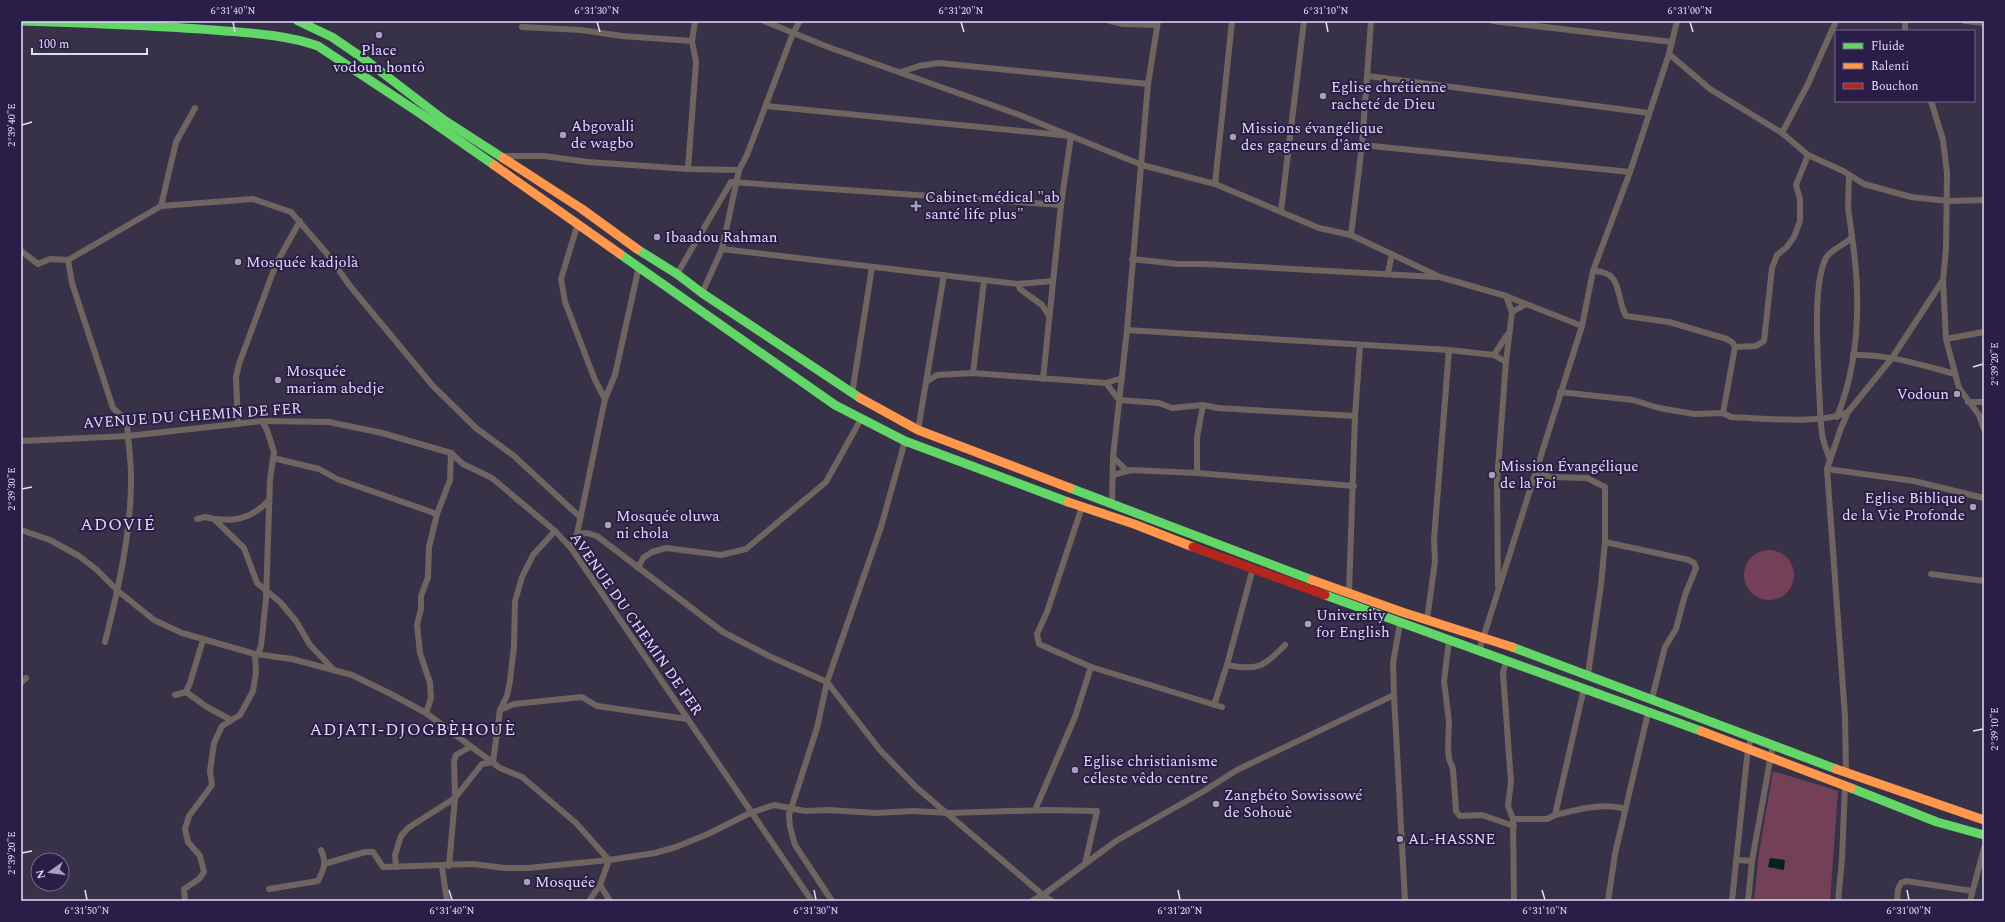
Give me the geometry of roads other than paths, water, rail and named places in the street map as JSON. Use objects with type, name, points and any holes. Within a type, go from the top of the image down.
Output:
[{"type":"main road","points":[[21,21],[191,28],[282,36],[306,41],[318,46],[369,78],[640,266],[764,356],[835,405],[905,441],[1449,641],[1584,688],[1648,713],[1748,748],[1937,822],[1984,835]]},
{"type":"main road","points":[[298,21],[332,37],[444,120],[582,210],[642,253],[677,274],[702,293],[852,394],[918,430],[1112,503],[1254,559],[1427,620],[1483,637],[1588,674],[1846,773],[1984,820]]},
{"type":"street","points":[[688,169],[696,62],[692,41],[695,21]]},
{"type":"street","points":[[764,21],[793,34],[1017,114],[1142,165],[1215,184],[1319,228],[1351,235],[1440,277],[1506,296],[1582,326]]},
{"type":"street","points":[[702,293],[722,249],[739,170],[747,155],[793,34],[800,21]]},
{"type":"street","points":[[1110,21],[1123,24],[1157,23],[1148,84],[1127,330],[1113,457],[1112,503]]},
{"type":"street","points":[[1215,184],[1232,21]]},
{"type":"street","points":[[1281,211],[1304,21]]},
{"type":"street","points":[[1351,235],[1362,145],[1371,21]]},
{"type":"street","points":[[1493,21],[1672,42]]},
{"type":"street","points":[[1479,651],[1582,326],[1593,271],[1630,172],[1669,54],[1677,21]]},
{"type":"street","points":[[1782,133],[1808,84],[1836,21]]},
{"type":"street","points":[[1965,21],[1984,23]]},
{"type":"street","points":[[522,27],[581,30],[622,36],[692,41]]},
{"type":"street","points":[[1669,54],[1710,89],[1782,133],[1808,155],[1830,164],[1864,184],[1912,197],[1948,201],[1984,200]]},
{"type":"street","points":[[901,72],[919,66],[939,63],[1148,84]]},
{"type":"street","points":[[1368,76],[1649,113]]},
{"type":"street","points":[[1930,102],[1943,140],[1947,173],[1948,201],[1944,280],[1946,338],[1958,388],[1979,416],[1984,429]]},
{"type":"street","points":[[766,106],[1071,136]]},
{"type":"street","points":[[161,206],[176,142],[195,108]]},
{"type":"street","points":[[1042,378],[1054,281],[1061,205],[1071,136]]},
{"type":"street","points":[[1362,145],[1630,172]]},
{"type":"street","points":[[1735,347],[1756,346],[1764,341],[1772,268],[1777,255],[1786,248],[1794,237],[1800,221],[1800,199],[1796,185],[1808,155]]},
{"type":"street","points":[[498,156],[544,156],[588,162],[688,169],[739,170]]},
{"type":"street","points":[[1837,417],[1847,393],[1857,330],[1857,289],[1848,207],[1849,175]]},
{"type":"street","points":[[677,274],[728,184],[731,182],[1061,205]]},
{"type":"street","points":[[21,251],[38,264],[50,259],[68,260],[161,206],[253,199],[291,212],[328,254],[350,286],[432,386],[476,428],[514,456],[580,517]]},
{"type":"street","points":[[238,424],[236,377],[239,364],[276,264],[300,221]]},
{"type":"street","points":[[578,223],[561,278],[566,302],[595,380],[605,399]]},
{"type":"street","points":[[1830,460],[1822,435],[1820,419],[1817,341],[1819,283],[1822,268],[1827,256],[1846,244],[1852,237]]},
{"type":"street","points":[[722,249],[984,281],[1018,284],[1054,281]]},
{"type":"street","points":[[1388,273],[1392,254]]},
{"type":"street","points":[[1132,259],[1177,264],[1388,273],[1440,277]]},
{"type":"street","points":[[68,260],[72,282],[113,408],[125,419],[131,460],[129,524],[118,591],[105,642]]},
{"type":"street","points":[[570,548],[577,534],[605,399],[615,375],[640,266]]},
{"type":"street","points":[[852,394],[872,267]]},
{"type":"street","points":[[1593,271],[1604,271],[1612,276],[1626,316],[1669,322],[1733,343],[1735,347],[1723,413]]},
{"type":"street","points":[[918,430],[944,275]]},
{"type":"street","points":[[1846,773],[1846,716],[1828,469],[1848,412],[1892,358],[1944,280]]},
{"type":"street","points":[[973,373],[984,281]]},
{"type":"street","points":[[1018,284],[1020,289],[1038,301],[1049,316]]},
{"type":"street","points":[[1498,592],[1497,481],[1508,334],[1512,312],[1506,296]]},
{"type":"street","points":[[1038,301],[1051,297]]},
{"type":"street","points":[[1512,312],[1526,304]]},
{"type":"street","points":[[1127,330],[1360,346],[1448,350],[1494,355],[1506,362]]},
{"type":"street","points":[[1946,338],[1984,332]]},
{"type":"street","points":[[1494,355],[1508,334]]},
{"type":"street","points":[[1349,592],[1354,486],[1355,416],[1360,346]]},
{"type":"street","points":[[1427,620],[1435,561],[1434,539],[1448,350]]},
{"type":"street","points":[[1853,355],[1874,355],[1892,358],[1955,374]]},
{"type":"street","points":[[926,382],[937,375],[973,373],[1106,383],[1122,378]]},
{"type":"street","points":[[1106,383],[1119,400],[1159,403],[1172,408],[1203,405],[1218,408],[1355,416]]},
{"type":"street","points":[[1560,392],[1632,400],[1659,408],[1694,414],[1723,413],[1731,417],[1820,419],[1837,417],[1848,412]]},
{"type":"street","points":[[1968,402],[1984,402]]},
{"type":"street","points":[[1197,473],[1196,442],[1203,405]]},
{"type":"street","points":[[638,568],[643,558],[652,552],[666,548],[720,555],[746,549],[826,482],[861,419]]},
{"type":"street","points":[[185,901],[184,889],[199,879],[204,872],[200,856],[188,842],[185,829],[189,816],[212,785],[210,771],[214,743],[222,726],[240,715],[253,691],[256,672],[256,654],[261,646],[267,590],[269,500],[274,452],[270,438],[262,422]]},
{"type":"street","name":"AVENUE DU CHEMIN DE FER","points":[[21,442],[128,436],[262,422],[329,422],[382,433],[451,453],[463,464],[492,478],[555,531],[570,548],[750,813],[812,901]]},
{"type":"street","points":[[832,901],[795,846],[790,827],[789,815],[817,728],[827,682],[881,527],[905,441]]},
{"type":"street","points":[[426,713],[431,698],[430,683],[420,653],[417,625],[421,609],[422,596],[428,577],[429,547],[437,514],[450,480],[451,453]]},
{"type":"street","points":[[1113,457],[1126,470]]},
{"type":"street","points":[[273,458],[318,469],[337,479],[437,514]]},
{"type":"street","points":[[1828,469],[1914,481],[1984,498]]},
{"type":"street","points":[[1113,475],[1126,470],[1197,473],[1354,486]]},
{"type":"street","points":[[1535,473],[1551,476],[1587,478],[1605,487],[1605,542],[1601,585],[1588,674]]},
{"type":"street","points":[[197,519],[205,517],[236,520],[260,510],[269,500]]},
{"type":"street","points":[[1082,507],[1047,612],[1037,634],[1040,644],[1091,667],[1222,707]]},
{"type":"street","points":[[214,518],[220,522],[244,548],[254,578],[280,602],[296,621],[310,645],[334,670]]},
{"type":"street","points":[[21,530],[50,540],[79,556],[97,570],[118,591],[154,620],[182,633],[256,654],[292,659],[352,675],[426,713],[500,768],[522,777],[544,794],[576,823],[609,860]]},
{"type":"street","points":[[493,762],[500,710],[507,696],[510,681],[514,646],[515,601],[522,578],[533,556],[555,531]]},
{"type":"street","points":[[577,534],[587,533],[597,536],[723,632],[769,656],[827,682],[880,750],[916,786],[1043,895],[1052,901]]},
{"type":"street","points":[[1605,542],[1689,560],[1694,563],[1696,568],[1685,595],[1676,629],[1665,647],[1652,698]]},
{"type":"street","points":[[1214,705],[1227,665],[1253,568]]},
{"type":"street","points":[[1931,574],[1984,581]]},
{"type":"street","points":[[1400,623],[1393,663],[1405,901]]},
{"type":"street","points":[[186,692],[203,640]]},
{"type":"street","points":[[1449,641],[1444,681],[1449,722],[1449,759],[1453,769],[1456,811],[1460,816],[1482,815],[1514,826]]},
{"type":"street","points":[[1227,665],[1239,667],[1262,665],[1285,645]]},
{"type":"street","points":[[1506,661],[1503,673],[1511,782],[1508,806],[1514,826],[1514,901]]},
{"type":"street","points":[[1035,810],[1076,717],[1091,667]]},
{"type":"street","points":[[21,683],[26,678]]},
{"type":"street","points":[[1555,815],[1584,688]]},
{"type":"street","points":[[186,692],[207,707],[231,720]]},
{"type":"street","points":[[175,695],[186,692]]},
{"type":"street","points":[[1032,901],[1043,895],[1116,841],[1204,791],[1237,770],[1394,695]]},
{"type":"street","points":[[500,710],[514,704],[582,696],[597,706],[687,719]]},
{"type":"street","points":[[1608,901],[1625,809],[1648,713]]},
{"type":"street","points":[[1732,901],[1748,748],[1752,736]]},
{"type":"street","points":[[1748,901],[1752,861],[1773,744]]},
{"type":"street","points":[[449,866],[455,798],[454,761],[456,756],[470,747]]},
{"type":"street","points":[[396,867],[395,855],[401,836],[408,828],[455,798],[482,764],[493,762]]},
{"type":"street","points":[[1838,901],[1842,858],[1845,786]]},
{"type":"street","points":[[324,864],[365,852],[373,852],[383,868],[442,867],[473,864],[505,868],[528,868],[609,860],[655,853],[676,846],[708,834],[750,813],[774,805],[791,809],[876,813],[913,811],[948,813],[1035,810],[1097,811],[1085,864]]},
{"type":"street","points":[[1513,819],[1548,819],[1555,815],[1579,809],[1618,807],[1625,809]]},
{"type":"street","points":[[1970,901],[1984,848]]},
{"type":"street","points":[[268,890],[318,881],[325,859],[321,850]]},
{"type":"street","points":[[589,901],[600,885],[609,860]]},
{"type":"street","points":[[1736,860],[1752,861]]},
{"type":"street","points":[[442,867],[447,901]]},
{"type":"street","points":[[1897,901],[1898,889],[1901,883],[1906,881],[1972,891]]},
{"type":"street","points":[[600,885],[610,901]]},
{"type":"place","name":"Place vodoun hontô","points":[[379,35]]},
{"type":"place","name":"Eglise chrétienne racheté de Dieu","points":[[1323,96]]},
{"type":"place","name":"Abgovalli de wagbo","points":[[563,135]]},
{"type":"place","name":"Missions évangélique des gagneurs d'âme","points":[[1233,137]]},
{"type":"place","name":"Cabinet médical \"ab santé life plus\"","points":[[916,206]]},
{"type":"place","name":"Ibaadou Rahman","points":[[657,237]]},
{"type":"place","name":"Mosquée kadjolà","points":[[238,262]]},
{"type":"place","name":"Mosquée mariam abedje","points":[[278,380]]},
{"type":"place","name":"Vodoun","points":[[1957,394]]},
{"type":"place","name":"Mission Évangélique de la Foi","points":[[1492,475]]},
{"type":"place","name":"Eglise Biblique de la Vie Profonde","points":[[1973,507]]},
{"type":"place","name":"Mosquée oluwa ni chola","points":[[608,525]]},
{"type":"place","name":"University for English","points":[[1308,624]]},
{"type":"place","name":"Eglise christianisme céleste vêdo centre","points":[[1075,770]]},
{"type":"place","name":"Zangbéto Sowissowé de Sohouè","points":[[1216,804]]},
{"type":"place","name":"AL-HASSNE","points":[[1400,839]]},
{"type":"place","name":"Mosquée","points":[[527,882]]},
{"type":"district","name":"ADOVIÉ","points":[[118,525]]},
{"type":"district","name":"ADJATI-DJOGBÈHOUÈ","points":[[413,730]]}]
